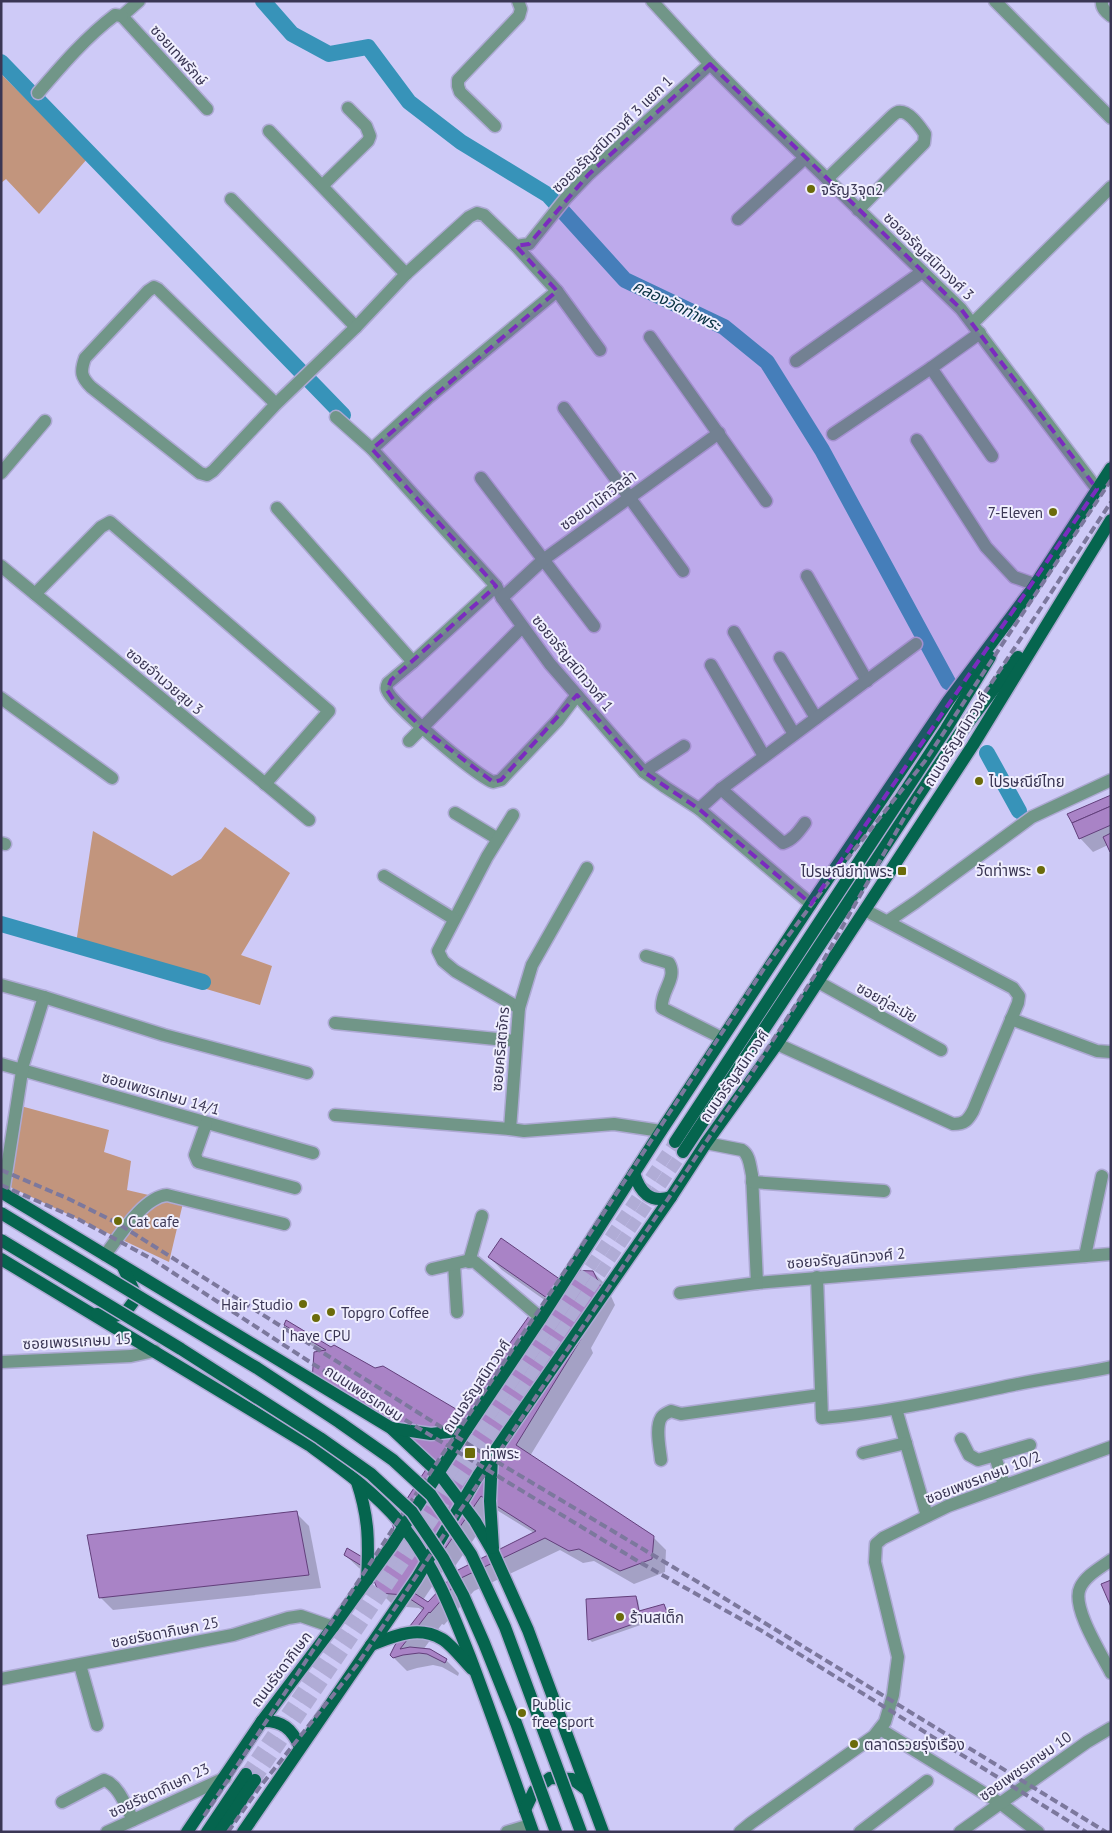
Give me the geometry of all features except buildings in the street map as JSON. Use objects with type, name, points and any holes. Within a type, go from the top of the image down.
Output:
[{"type":"main road","name":"ถนนจรัญสนิทวงศ์","points":[[675,1142],[946,729],[1032,588],[1111,468]]},
{"type":"main road","name":"ถนนจรัญสนิทวงศ์","points":[[427,1560],[492,1456],[818,982],[973,745],[1111,520]]},
{"type":"main road","name":"ถนนจรัญสนิทวงศ์","points":[[404,1527],[438,1472],[541,1318],[661,1131],[811,904],[948,701],[1032,588]]},
{"type":"main road","name":"ถนนจรัญสนิทวงศ์","points":[[683,1152],[958,736],[1058,605]]},
{"type":"main road","points":[[634,1173],[637,1184],[650,1197],[657,1200],[671,1197]]},
{"type":"main road","name":"ถนนเพชรเกษม","points":[[2,1192],[391,1428],[438,1472],[462,1502],[493,1552],[528,1630],[603,1832]]},
{"type":"main road","points":[[1,1214],[257,1368],[393,1460],[431,1495],[471,1554],[505,1627],[581,1832]]},
{"type":"main road","points":[[1,1240],[181,1349],[320,1438],[371,1474],[412,1512],[443,1558],[463,1595],[512,1714],[556,1832]]},
{"type":"main road","points":[[1,1259],[308,1445],[356,1479],[387,1508],[404,1527],[427,1560],[455,1618],[477,1674],[531,1828]]},
{"type":"main road","points":[[92,1314],[115,1316],[126,1313],[134,1301],[134,1291],[124,1267]]},
{"type":"main road","points":[[391,1428],[431,1434],[466,1430]]},
{"type":"main road","points":[[492,1456],[490,1501],[493,1552]]},
{"type":"main road","points":[[356,1479],[364,1503],[369,1538],[367,1580]]},
{"type":"main road","name":"ถนนรัชดาภิเษก","points":[[187,1832],[262,1721],[333,1627],[404,1527]]},
{"type":"main road","points":[[243,1832],[427,1560]]},
{"type":"main road","points":[[371,1645],[401,1634],[422,1632],[442,1639],[477,1674]]},
{"type":"main road","points":[[262,1721],[273,1721],[286,1726],[296,1737],[300,1748]]},
{"type":"main road","points":[[207,1832],[251,1777],[220,1832]]},
{"type":"main road","points":[[525,1810],[534,1791],[550,1778],[572,1779],[587,1790]]},
{"type":"street","points":[[38,94],[89,36],[115,14],[122,16],[140,1]]},
{"type":"street","points":[[496,126],[460,92],[458,80],[518,16],[521,9],[518,1]]},
{"type":"street","name":"ซอยจรัญสนิทวงศ์ 3","points":[[652,1],[710,64],[961,309],[1097,489]]},
{"type":"street","points":[[995,1],[1111,118]]},
{"type":"street","points":[[1102,1],[1105,11],[1111,16]]},
{"type":"street","name":"ซอยเทพรักษ์","points":[[122,16],[207,110]]},
{"type":"street","name":"ซอยจรัญสนิทวงศ์ 3 แยก 1","points":[[516,246],[529,244],[566,198],[588,175],[710,64]]},
{"type":"street","points":[[322,186],[368,141],[370,136],[366,126],[348,108]]},
{"type":"street","points":[[827,179],[898,112],[906,113],[920,127],[925,134],[924,143],[858,210]]},
{"type":"street","points":[[269,131],[406,274]]},
{"type":"street","points":[[738,219],[805,158]]},
{"type":"street","points":[[833,434],[931,368],[976,328],[1111,186]]},
{"type":"street","points":[[231,199],[356,327]]},
{"type":"street","points":[[276,404],[154,287],[148,291],[85,358],[81,369],[81,375],[91,387],[200,473],[207,475],[213,471],[276,404],[356,327],[406,274],[470,217],[477,214],[484,215],[516,246],[557,291],[600,350]]},
{"type":"street","points":[[796,361],[922,272]]},
{"type":"street","points":[[372,450],[428,398],[557,291]]},
{"type":"street","points":[[650,337],[766,501]]},
{"type":"street","points":[[931,368],[992,456]]},
{"type":"street","points":[[564,408],[683,571]]},
{"type":"street","name":"ซอยจรัญสนิทวงศ์ 1","points":[[336,417],[372,450],[496,586],[522,628],[644,772],[664,788],[699,809],[811,904]]},
{"type":"street","points":[[1,472],[45,421]]},
{"type":"street","name":"ซอยนานักวิลล่า","points":[[502,598],[543,560],[719,433]]},
{"type":"street","points":[[917,440],[986,547],[1014,576],[1032,588]]},
{"type":"street","points":[[481,478],[594,626]]},
{"type":"street","points":[[277,508],[413,662]]},
{"type":"street","points":[[36,594],[101,527],[110,522],[329,711],[265,784]]},
{"type":"street","name":"ซอยอำนวยสุข 3","points":[[1,566],[309,820]]},
{"type":"street","points":[[807,576],[867,681]]},
{"type":"street","points":[[496,586],[388,683],[387,690],[393,700],[422,728],[482,776],[497,782],[558,720],[577,695]]},
{"type":"street","points":[[409,742],[522,628]]},
{"type":"street","points":[[734,632],[794,734]]},
{"type":"street","points":[[699,809],[721,788],[916,644]]},
{"type":"street","points":[[780,658],[816,718]]},
{"type":"street","points":[[711,665],[764,756]]},
{"type":"street","points":[[1,698],[112,778]]},
{"type":"street","points":[[644,772],[684,746]]},
{"type":"street","points":[[888,921],[1032,817],[1111,780]]},
{"type":"street","points":[[721,788],[784,844],[795,836],[805,823]]},
{"type":"street","points":[[455,813],[498,838]]},
{"type":"street","points":[[513,815],[498,838],[438,951],[443,961],[455,971],[519,1008]]},
{"type":"street","name":"ซอยคริสตจักร","points":[[510,1129],[519,1008],[532,965],[587,868]]},
{"type":"street","points":[[384,876],[454,919]]},
{"type":"street","points":[[777,1044],[953,1124],[962,1124],[967,1121],[1012,1019],[1019,996],[1013,988],[865,910]]},
{"type":"street","points":[[646,956],[669,963],[673,969],[661,1000],[662,1008],[722,1038]]},
{"type":"street","name":"ซอยภู่ละมัย","points":[[818,982],[941,1050]]},
{"type":"street","points":[[1,986],[44,997],[164,1035],[307,1073]]},
{"type":"street","points":[[2,1192],[22,1070],[44,997]]},
{"type":"street","points":[[1012,1019],[1097,1051],[1111,1052]]},
{"type":"street","points":[[336,1023],[516,1042]]},
{"type":"street","name":"ซอยเพชรเกษม 14/1","points":[[1,1064],[313,1153]]},
{"type":"street","points":[[335,1115],[524,1131],[614,1124],[661,1131]]},
{"type":"street","points":[[206,1124],[195,1155],[198,1162],[295,1188]]},
{"type":"street","points":[[706,1143],[742,1150],[746,1153],[752,1175],[757,1283]]},
{"type":"street","points":[[1085,1256],[1102,1176]]},
{"type":"street","points":[[752,1182],[884,1191]]},
{"type":"street","points":[[105,1255],[142,1208],[159,1195],[167,1195],[284,1224]]},
{"type":"street","points":[[469,1262],[482,1216]]},
{"type":"street","name":"ซอยจรัญสนิทวงศ์ 2","points":[[680,1293],[817,1277],[1111,1254]]},
{"type":"street","points":[[432,1269],[475,1262],[541,1318]]},
{"type":"street","points":[[454,1264],[456,1312]]},
{"type":"street","points":[[817,1277],[822,1418],[896,1409],[1036,1380],[1111,1367]]},
{"type":"street","name":"ซอยเพชรเกษม 15","points":[[1,1362],[131,1356],[155,1352]]},
{"type":"street","points":[[661,1460],[658,1430],[660,1419],[664,1414],[671,1412],[681,1414],[820,1395]]},
{"type":"street","points":[[896,1409],[927,1516]]},
{"type":"street","points":[[961,1438],[971,1458],[978,1460],[1030,1445]]},
{"type":"street","points":[[863,1454],[906,1443]]},
{"type":"street","name":"ซอยเพชรเกษม 10/2","points":[[740,1832],[874,1736],[885,1722],[893,1695],[898,1657],[875,1562],[876,1544],[883,1538],[948,1506],[1111,1447]]},
{"type":"street","points":[[995,1456],[1004,1485]]},
{"type":"street","points":[[1111,1560],[1088,1577],[1079,1589],[1077,1600],[1080,1613],[1111,1673]]},
{"type":"street","name":"ซอยรัชดาภิเษก 25","points":[[1,1679],[233,1635],[301,1616],[333,1627]]},
{"type":"street","points":[[80,1665],[97,1725]]},
{"type":"street","name":"ซอยเพชรเกษม 10","points":[[960,1832],[1087,1742],[1111,1728]]},
{"type":"street","points":[[880,1729],[1000,1803],[1038,1832]]},
{"type":"street","name":"ซอยรัชดาภิเษก 23","points":[[107,1832],[225,1778]]},
{"type":"street","points":[[62,1802],[104,1780],[111,1782],[117,1790],[133,1820]]},
{"type":"street","points":[[860,1832],[927,1781]]},
{"type":"street","points":[[506,1832],[531,1828]]},
{"type":"highlighted area","points":[[710,64],[961,309],[1097,489],[811,904],[699,809],[644,772],[577,695],[501,780],[493,782],[422,728],[393,699],[387,690],[391,680],[496,586],[372,449],[557,291],[516,246],[529,244],[588,175]]},
{"type":"shaded area","points":[[1,74],[87,159],[39,214],[6,179],[1,183]]},
{"type":"shaded area","points":[[225,827],[290,873],[241,955],[272,966],[260,1005],[75,950],[93,831],[172,876],[201,859]]},
{"type":"shaded area","points":[[17,1105],[109,1130],[104,1152],[131,1161],[127,1190],[183,1203],[169,1262],[4,1184]]},
{"type":"waterway","name":"คลองวัดท่าพระ","points":[[263,1],[292,34],[329,54],[368,47],[409,102],[461,142],[548,195],[625,280],[724,327],[767,362],[822,450],[948,682]]},
{"type":"waterway","points":[[1,62],[343,415]]},
{"type":"waterway","name":"คลองวัดท่าพระ","points":[[987,753],[1019,811]]},
{"type":"waterway","points":[[1,924],[203,982]]},
{"type":"tunnel","points":[[246,1774],[675,1142]]},
{"type":"tunnel","points":[[255,1780],[683,1152]]},
{"type":"railway","points":[[204,1816],[765,967],[827,884],[925,761],[1111,480]]},
{"type":"railway","points":[[228,1832],[259,1788],[357,1665],[750,1076],[815,975],[916,797],[1111,502]]},
{"type":"railway","points":[[1,1170],[69,1199],[117,1223],[484,1454],[688,1576],[1106,1832]]},
{"type":"railway","points":[[1,1185],[78,1219],[152,1259],[313,1364],[641,1563],[762,1631],[1086,1832]]},
{"type":"place","name":"จรัญ3จุด2","points":[[811,189]]},
{"type":"place","name":"7-Eleven","points":[[1053,512]]},
{"type":"place","name":"ไปรษณีย์ไทย","points":[[979,781]]},
{"type":"place","name":"วัดท่าพระ","points":[[1041,870]]},
{"type":"place","name":"ไปรษณีย์ท่าพระ","points":[[902,871]]},
{"type":"place","name":"Cat cafe","points":[[118,1221]]},
{"type":"place","name":"Hair Studio","points":[[303,1304]]},
{"type":"place","name":"Topgro Coffee","points":[[331,1312]]},
{"type":"place","name":"I have CPU","points":[[316,1318]]},
{"type":"place","name":"ท่าพระ","points":[[470,1453]]},
{"type":"place","name":"ร้านสเต็ก","points":[[620,1617]]},
{"type":"place","name":"Public free sport","points":[[522,1713]]},
{"type":"place","name":"ตลาดรวยรุ่งเรือง","points":[[854,1744]]}]
